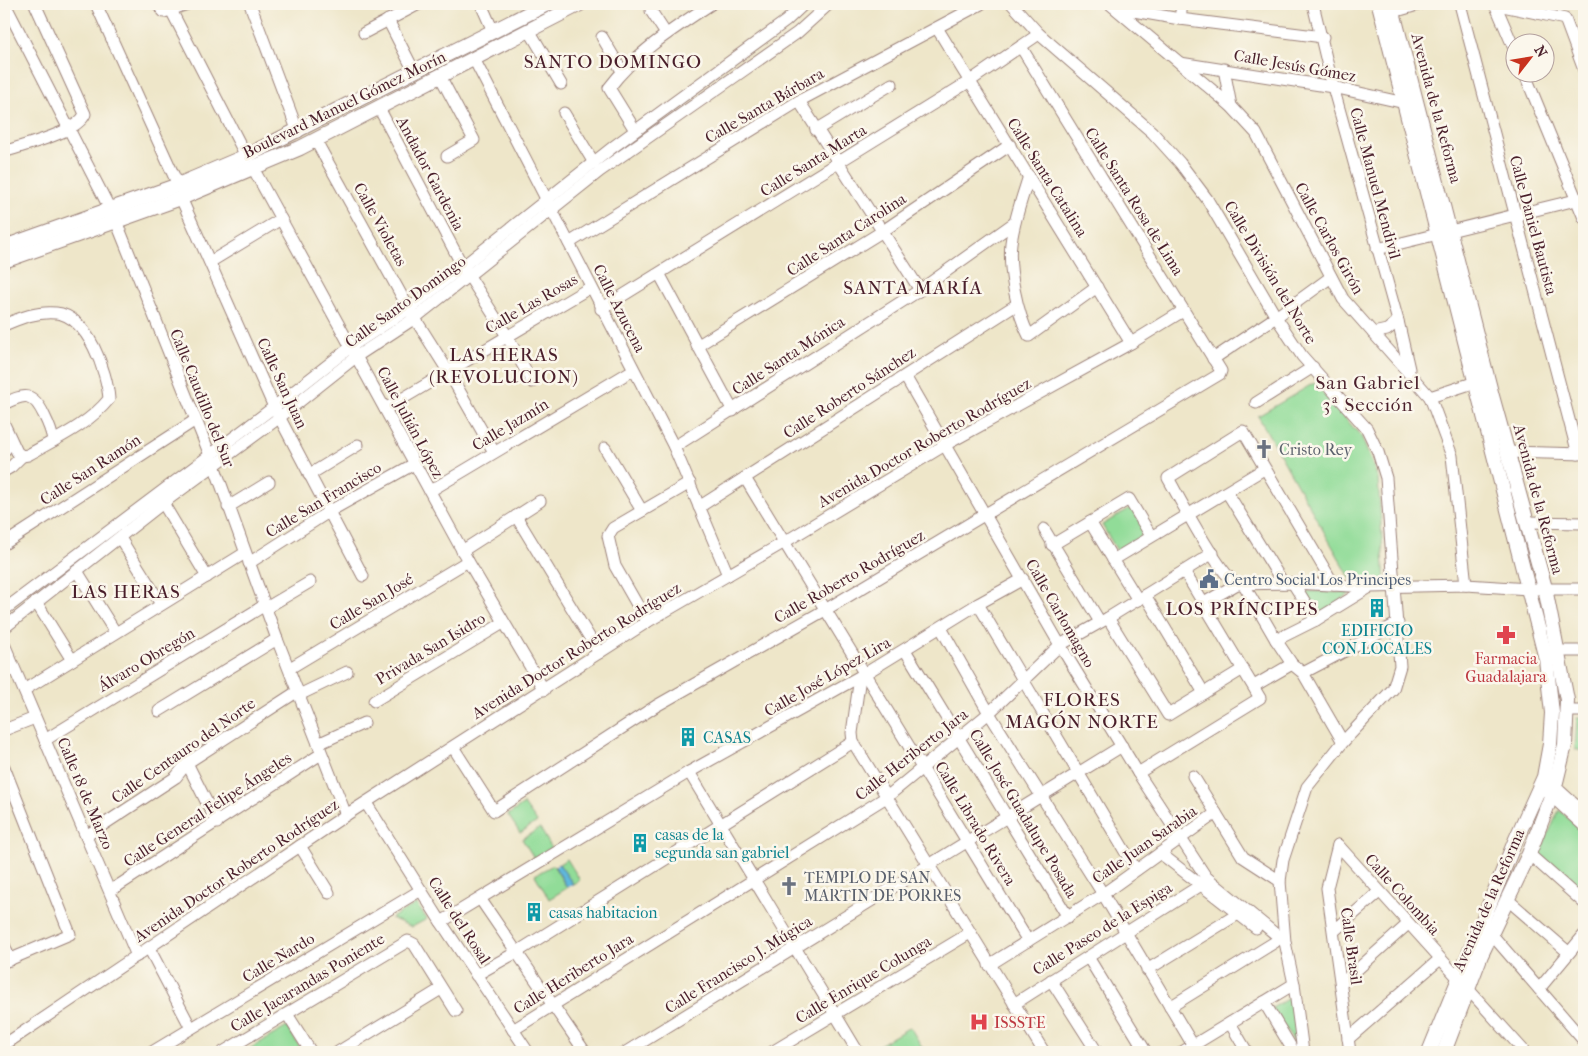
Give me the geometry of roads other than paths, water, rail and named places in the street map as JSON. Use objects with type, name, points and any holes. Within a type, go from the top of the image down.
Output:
[{"type":"main road","name":"Boulevard Manuel Gómez Morín","points":[[4,247],[114,215],[180,192],[250,162],[316,141],[580,4]]},
{"type":"main road","name":"Avenida de la Reforma","points":[[1379,4],[1405,103],[1508,452],[1545,588],[1559,651],[1567,700],[1566,745],[1548,787],[1530,854],[1508,900],[1487,928]]},
{"type":"main road","name":"Boulevard Manuel Gómez Morín","points":[[250,162],[298,132],[512,21],[537,6]]},
{"type":"main road","name":"Avenida de la Reforma","points":[[1392,8],[1476,382],[1546,659],[1552,713],[1548,787],[1516,839],[1487,928],[1463,984],[1440,1050]]},
{"type":"main road","points":[[512,21],[524,33]]},
{"type":"main road","name":"Boulevard Manuel Gómez Morín","points":[[4,261],[114,215]]},
{"type":"street","name":"Calle Caudillo del Sur","points":[[5,4],[114,215],[211,460],[277,639],[290,668],[319,749],[346,815]]},
{"type":"street","points":[[4,152],[70,128],[83,118],[84,110],[35,4]]},
{"type":"street","name":"Calle San Juan","points":[[96,4],[277,412],[364,576]]},
{"type":"street","points":[[157,4],[164,12],[187,4]]},
{"type":"street","points":[[250,4],[298,132]]},
{"type":"street","points":[[364,32],[388,20],[401,8],[419,4]]},
{"type":"street","points":[[481,4],[493,31]]},
{"type":"street","points":[[635,130],[610,88],[622,71],[666,34],[712,4]]},
{"type":"street","name":"Calle Santo Domingo","points":[[4,610],[277,412],[354,351],[412,313],[549,204],[594,163],[635,130],[786,21],[804,4]]},
{"type":"street","name":"Calle Santo Domingo","points":[[549,204],[797,33],[829,4]]},
{"type":"street","name":"Calle Santa Bárbara","points":[[569,243],[799,101],[981,4]]},
{"type":"street","name":"Calle División del Norte","points":[[1012,4],[1039,34],[1152,132],[1180,163],[1207,199],[1276,317],[1312,367],[1367,429],[1378,452],[1386,478],[1396,585],[1399,676],[1393,689],[1343,742],[1308,787],[1283,860],[1280,882],[1282,945],[1294,984],[1303,1052]]},
{"type":"street","points":[[1180,19],[1182,4]]},
{"type":"street","name":"Calle Manuel Mendivil","points":[[1313,4],[1333,87],[1398,320],[1409,371]]},
{"type":"street","points":[[1392,8],[1421,4]]},
{"type":"street","name":"Calle Daniel Bautista","points":[[1460,4],[1514,215],[1581,454]]},
{"type":"street","points":[[1494,4],[1507,32]]},
{"type":"street","points":[[1494,4],[1565,19],[1584,70]]},
{"type":"street","points":[[1112,6],[1180,19],[1322,37]]},
{"type":"street","name":"Calle Carlos Girón","points":[[1112,6],[1230,106],[1256,133],[1348,306],[1409,371],[1430,397],[1452,456],[1466,585]]},
{"type":"street","name":"Calle Julián López","points":[[171,10],[250,162],[414,464],[503,623],[544,690]]},
{"type":"street","points":[[651,11],[666,34]]},
{"type":"street","points":[[388,20],[414,71]]},
{"type":"street","name":"Calle Santa Catalina","points":[[937,28],[1131,343]]},
{"type":"street","points":[[524,33],[561,84]]},
{"type":"street","name":"Calle Santa Marta","points":[[601,310],[970,81],[1039,34]]},
{"type":"street","points":[[602,37],[622,71]]},
{"type":"street","name":"Calle Santa Rosa de Lima","points":[[1021,47],[1221,372]]},
{"type":"street","name":"Calle Azucena","points":[[474,59],[569,243],[601,310],[674,447],[728,575]]},
{"type":"street","name":"Calle Jesús Gómez","points":[[1180,63],[1333,87],[1405,103]]},
{"type":"street","points":[[1224,69],[1230,106]]},
{"type":"street","points":[[440,76],[474,140],[447,156]]},
{"type":"street","points":[[1528,82],[1581,199],[1584,218]]},
{"type":"street","points":[[816,130],[892,84]]},
{"type":"street","points":[[799,101],[837,164],[883,231],[920,290]]},
{"type":"street","name":"Andador Gardenia","points":[[378,108],[465,270],[507,336],[532,382]]},
{"type":"street","points":[[564,113],[594,163]]},
{"type":"street","name":"Calle Violetas","points":[[316,141],[412,313],[448,371],[494,452]]},
{"type":"street","name":"Calle Santa Carolina","points":[[698,346],[883,231],[1010,145]]},
{"type":"street","points":[[1029,176],[1014,223],[1011,244],[1016,305],[1029,336],[1097,287]]},
{"type":"street","points":[[1377,250],[1581,199]]},
{"type":"street","points":[[210,262],[281,219]]},
{"type":"street","name":"Calle Santa Mónica","points":[[674,447],[920,290],[1014,223]]},
{"type":"street","points":[[660,275],[732,411]]},
{"type":"street","points":[[1212,359],[1332,277]]},
{"type":"street","name":"Calle Las Rosas","points":[[385,409],[591,287]]},
{"type":"street","name":"Calle Roberto Sánchez","points":[[700,507],[1016,305]]},
{"type":"street","name":"Avenida Doctor Roberto Rodríguez","points":[[4,1044],[346,815],[648,622],[783,544],[945,446],[1131,343],[1184,311]]},
{"type":"street","points":[[4,325],[33,314],[55,313],[66,315],[75,320],[94,346],[103,367],[109,399],[100,410],[54,441],[28,456],[22,456],[11,467],[4,470]]},
{"type":"street","points":[[1373,333],[1387,330],[1398,320]]},
{"type":"street","points":[[1256,404],[1312,367]]},
{"type":"street","name":"Calle Jazmín","points":[[430,490],[633,370]]},
{"type":"street","name":"Calle Roberto Rodríguez","points":[[453,747],[494,811],[656,706],[985,516],[1221,372]]},
{"type":"street","name":"Calle Carlomagno","points":[[904,376],[1060,645],[1180,838],[1203,881]]},
{"type":"street","points":[[1430,397],[1476,382]]},
{"type":"street","points":[[4,404],[25,396],[32,396],[37,401],[52,432],[54,441]]},
{"type":"street","name":"Calle San Ramón","points":[[4,544],[194,421]]},
{"type":"street","points":[[4,424],[11,441],[22,456]]},
{"type":"street","points":[[1334,585],[1243,431],[1168,478],[1229,578],[1241,584],[1292,664],[1303,673],[1343,742]]},
{"type":"street","points":[[4,451],[11,441]]},
{"type":"street","points":[[310,475],[358,446]]},
{"type":"street","points":[[605,448],[642,511]]},
{"type":"street","points":[[1508,452],[1581,454]]},
{"type":"street","name":"Calle Santo Domingo","points":[[4,628],[120,538],[211,460]]},
{"type":"street","name":"Calle San Francisco","points":[[24,690],[115,632],[207,577],[247,558],[414,464]]},
{"type":"street","points":[[1113,560],[1264,469]]},
{"type":"street","name":"Calle Librado Rivera","points":[[745,478],[863,675],[924,768],[1028,941]]},
{"type":"street","points":[[228,507],[270,482]]},
{"type":"street","points":[[648,622],[615,566],[608,536],[613,528],[690,483]]},
{"type":"street","points":[[1227,492],[1288,583],[1316,620]]},
{"type":"street","points":[[1052,545],[1129,499],[1151,536]]},
{"type":"street","points":[[462,551],[540,501]]},
{"type":"street","points":[[163,503],[207,577]]},
{"type":"street","points":[[516,516],[599,653]]},
{"type":"street","points":[[1090,522],[1113,560],[1142,597],[1204,693]]},
{"type":"street","points":[[1527,522],[1584,523]]},
{"type":"street","points":[[1044,529],[1052,545],[1168,715],[1243,669]]},
{"type":"street","points":[[120,538],[161,604]]},
{"type":"street","name":"Calle Heriberto Jara","points":[[513,1030],[888,796],[990,713],[1060,645],[1213,553]]},
{"type":"street","name":"Calle San José","points":[[290,668],[468,561]]},
{"type":"street","points":[[77,571],[115,632]]},
{"type":"street","points":[[1138,773],[1260,698],[1184,571]]},
{"type":"street","name":"Calle José López Lira","points":[[441,922],[481,900],[689,772],[863,675],[978,604],[1023,580]]},
{"type":"street","name":"Álvaro Obregón","points":[[45,740],[265,607],[310,582]]},
{"type":"street","points":[[1204,603],[1241,584],[1288,583],[1370,587],[1466,585],[1528,590],[1545,588],[1584,589]]},
{"type":"street","points":[[1276,640],[1316,620],[1370,587]]},
{"type":"street","points":[[36,602],[72,660]]},
{"type":"street","points":[[978,604],[1136,870]]},
{"type":"street","name":"Privada San Isidro","points":[[374,701],[503,623]]},
{"type":"street","points":[[1303,673],[1398,623]]},
{"type":"street","points":[[941,628],[1040,796],[1103,894],[1195,1049]]},
{"type":"street","points":[[159,711],[277,639]]},
{"type":"street","name":"Calle 18 de Marzo","points":[[4,644],[137,956]]},
{"type":"street","name":"Calle José Guadalupe Posada","points":[[905,650],[1068,917]]},
{"type":"street","points":[[1559,651],[1584,651]]},
{"type":"street","points":[[1254,686],[1292,664]]},
{"type":"street","name":"Calle Centauro del Norte","points":[[86,836],[176,777],[187,763],[298,693],[346,672]]},
{"type":"street","points":[[863,675],[852,734],[853,742],[1044,1052]]},
{"type":"street","points":[[1567,711],[1584,711]]},
{"type":"street","points":[[4,730],[35,718]]},
{"type":"street","name":"Calle General Felipe Ángeles","points":[[110,891],[217,823],[319,749],[364,723]]},
{"type":"street","points":[[476,975],[853,742]]},
{"type":"street","name":"Calle Francisco J. Múgica","points":[[626,1052],[1122,746]]},
{"type":"street","points":[[187,763],[217,823]]},
{"type":"street","points":[[4,767],[70,935],[7,961],[4,945]]},
{"type":"street","points":[[689,772],[858,1052]]},
{"type":"street","points":[[1193,776],[1243,857],[1280,882]]},
{"type":"street","points":[[1548,787],[1583,820]]},
{"type":"street","name":"Calle del Rosal","points":[[366,803],[441,922],[528,1052]]},
{"type":"street","name":"Calle Juan Sarabia","points":[[989,965],[1103,894],[1216,813]]},
{"type":"street","name":"Calle Colombia","points":[[1338,845],[1378,892],[1524,1052]]},
{"type":"street","name":"Calle Brasil","points":[[1338,845],[1327,888],[1350,1052]]},
{"type":"street","points":[[300,846],[329,894]]},
{"type":"street","name":"Calle Carlomagno","points":[[1160,853],[1203,881],[1282,945]]},
{"type":"street","points":[[1530,854],[1584,903]]},
{"type":"street","name":"Calle Paseo de la Espiga","points":[[1014,1004],[1126,933],[1203,881]]},
{"type":"street","name":"Calle Nardo","points":[[152,1052],[421,890]]},
{"type":"street","points":[[1334,930],[1378,892]]},
{"type":"street","points":[[481,900],[585,1052]]},
{"type":"street","points":[[1508,900],[1568,952]]},
{"type":"street","points":[[1147,970],[1239,910]]},
{"type":"street","points":[[1341,984],[1408,924]]},
{"type":"street","points":[[1487,928],[1584,1040]]},
{"type":"street","name":"Calle Enrique Colunga","points":[[772,1052],[970,933]]},
{"type":"street","points":[[1539,989],[1584,935]]},
{"type":"street","name":"Calle Jacarandas Poniente","points":[[223,1052],[240,1048],[287,1014],[408,941],[414,944],[441,989]]},
{"type":"street","points":[[1170,1007],[1282,945]]},
{"type":"street","points":[[149,948],[191,1028]]},
{"type":"street","points":[[1088,957],[1146,1052]]},
{"type":"street","points":[[1348,1039],[1440,959]]},
{"type":"street","points":[[1052,980],[1097,1052]]},
{"type":"street","points":[[1182,1052],[1195,1049],[1230,1023],[1294,984]]},
{"type":"street","points":[[338,1052],[441,989],[456,1011]]},
{"type":"street","points":[[1264,1002],[1294,1052]]},
{"type":"street","points":[[287,1014],[311,1052]]},
{"type":"street","points":[[1230,1023],[1247,1052]]},
{"type":"water","points":[[559,864],[573,884],[567,887],[555,867]]},
{"type":"place","name":"Cristo Rey","points":[[1264,449]]},
{"type":"place","name":"Centro Social Los Principes","points":[[1209,579]]},
{"type":"place","name":"EDIFICIO CON LOCALES","points":[[1377,608]]},
{"type":"place","name":"Farmacia Guadalajara","points":[[1506,635]]},
{"type":"place","name":"CASAS","points":[[688,737]]},
{"type":"place","name":"casas de la segunda san gabriel","points":[[640,843]]},
{"type":"place","name":"TEMPLO DE SAN MARTIN DE PORRES","points":[[789,886]]},
{"type":"place","name":"casas habitacion","points":[[534,912]]},
{"type":"place","name":"ISSSTE","points":[[979,1022]]},
{"type":"district","name":"SANTO DOMINGO","points":[[613,61]]},
{"type":"district","name":"SANTA MARÍA","points":[[913,287]]},
{"type":"district","name":"LAS HERAS (REVOLUCION)","points":[[504,365]]},
{"type":"district","name":"San Gabriel 3ª Sección","points":[[1368,393]]},
{"type":"district","name":"LAS HERAS","points":[[126,591]]},
{"type":"district","name":"LOS PRÍNCIPES","points":[[1242,608]]},
{"type":"district","name":"FLORES MAGÓN NORTE","points":[[1082,710]]}]
